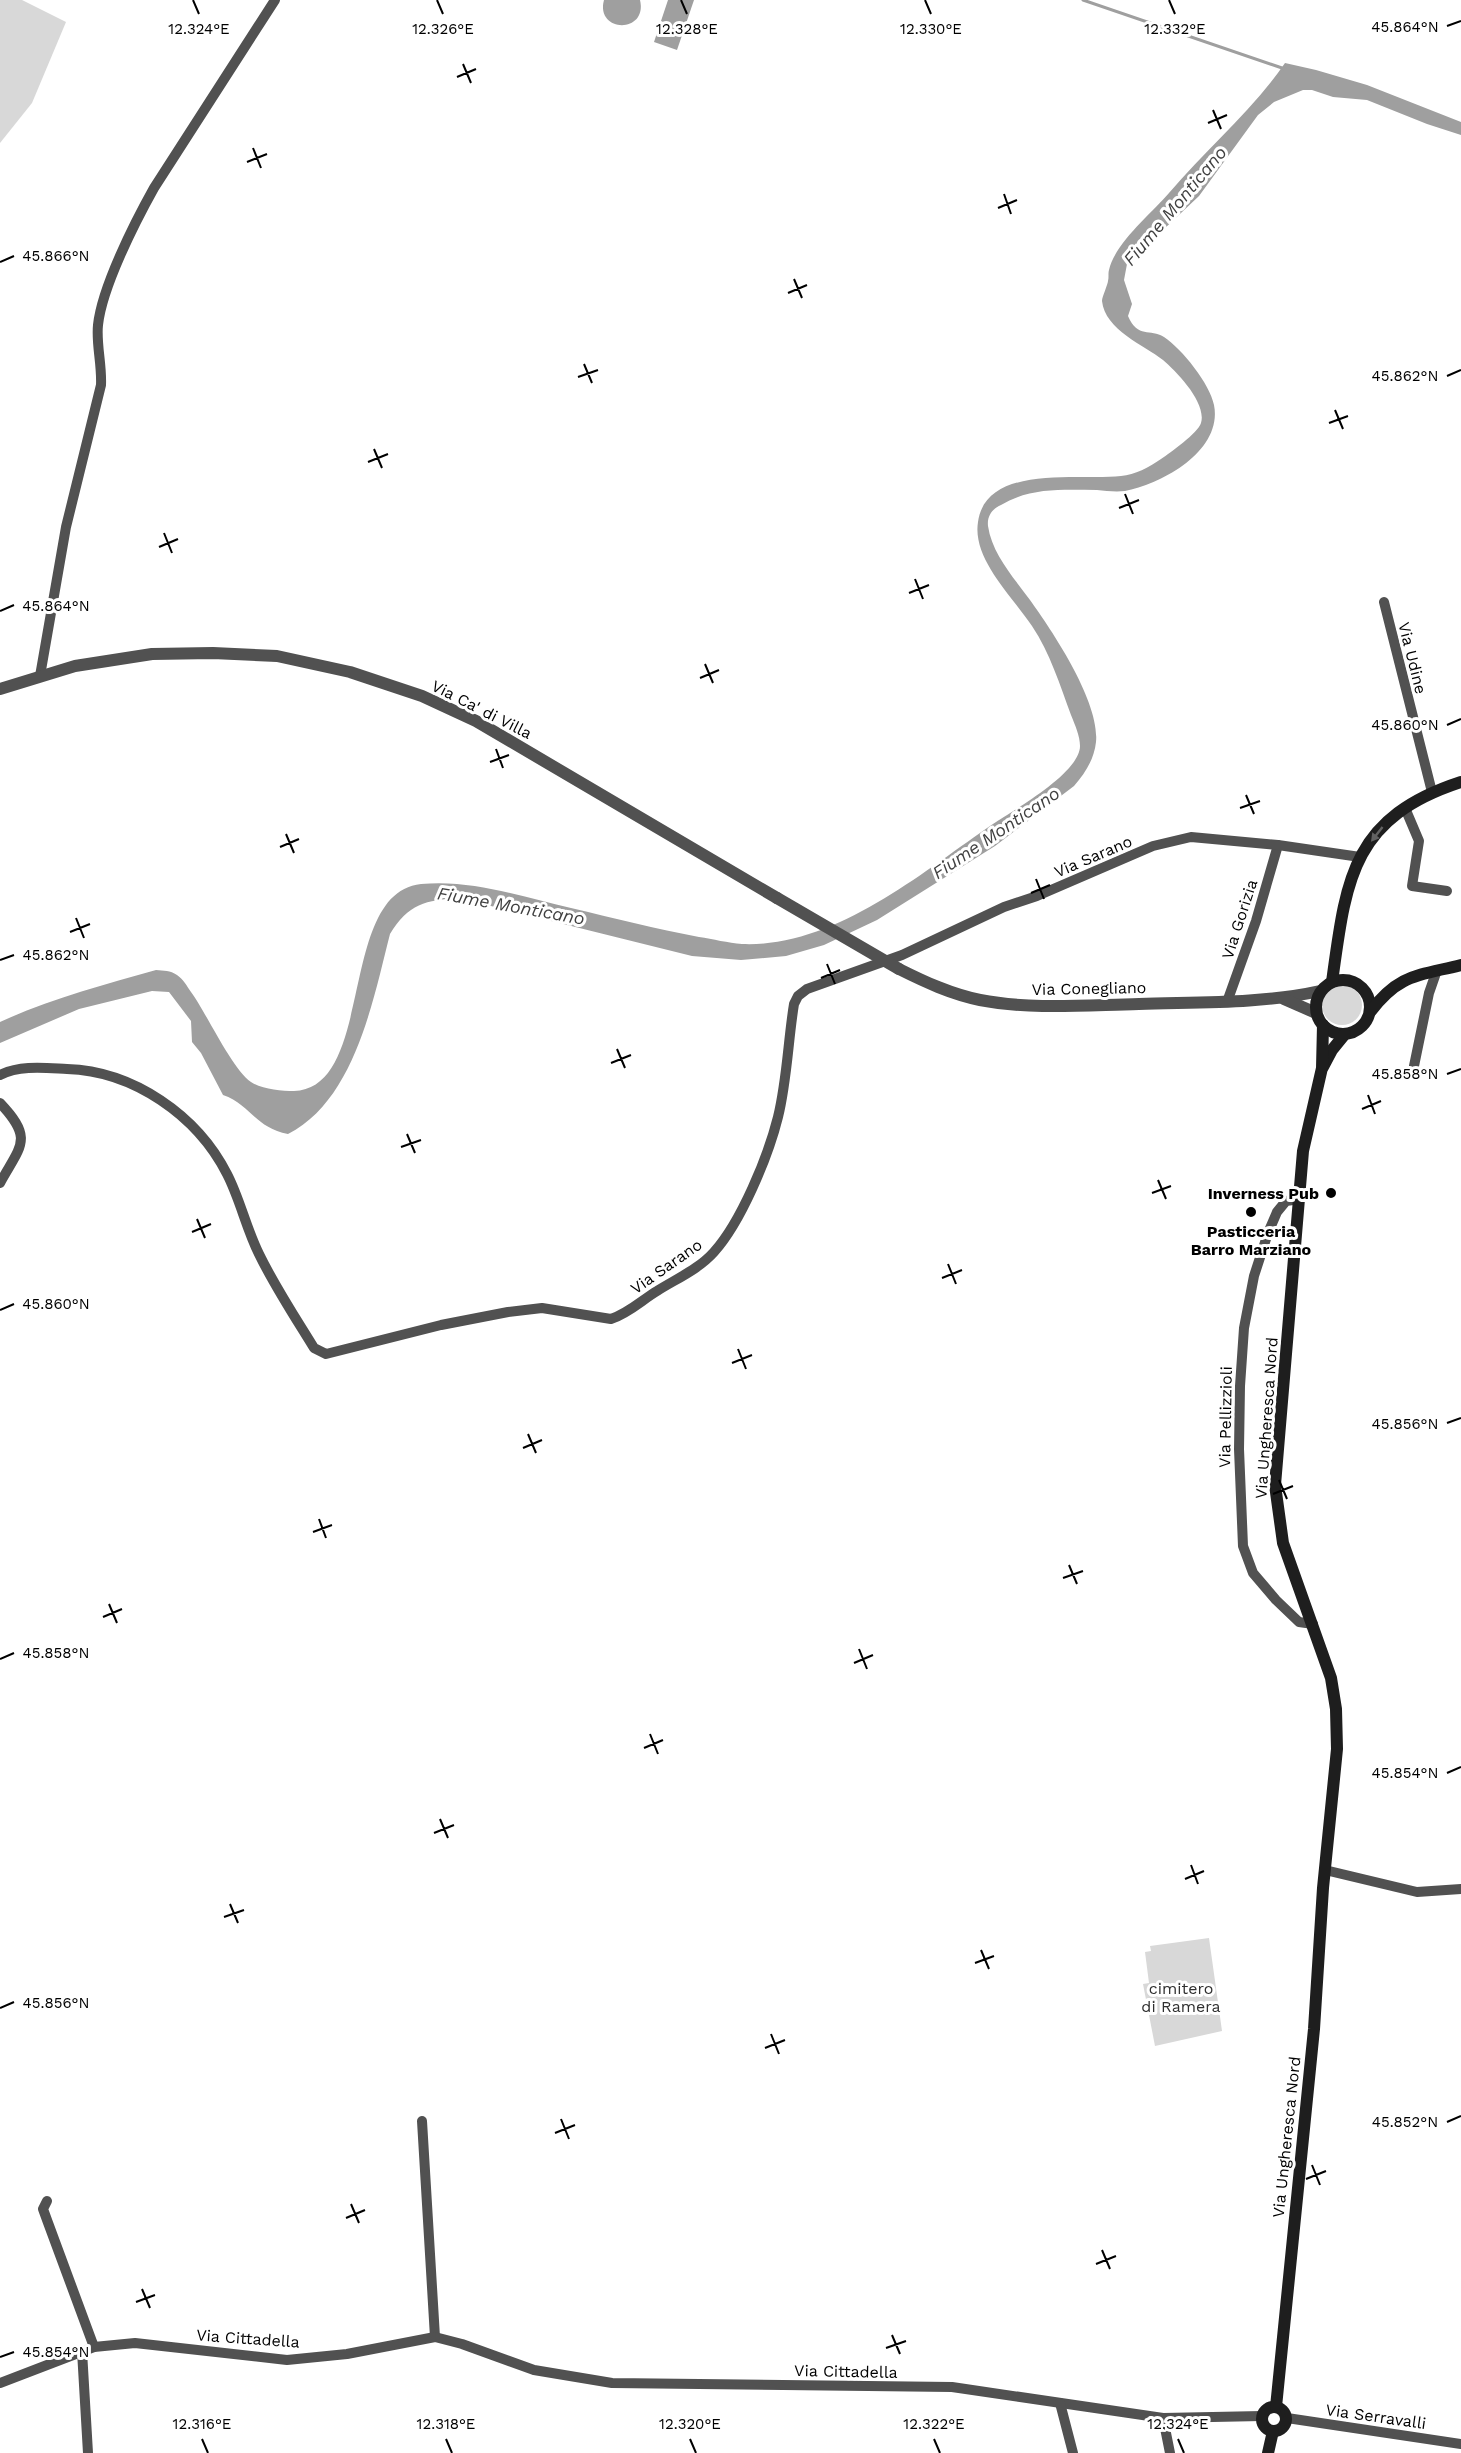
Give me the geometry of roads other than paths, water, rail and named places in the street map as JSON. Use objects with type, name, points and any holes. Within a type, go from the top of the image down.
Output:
[{"type":"main road","points":[[1370,1012],[1368,995],[1356,983],[1340,979],[1332,981],[1342,906],[1360,857],[1379,830],[1405,808],[1432,792],[1461,782]]},
{"type":"main road","points":[[1320,991],[1315,1006],[1316,1013],[1329,1030],[1345,1034],[1361,1027],[1370,1012],[1393,986],[1403,980],[1461,964]]},
{"type":"main road","name":"Via Conegliano","points":[[1320,991],[1332,981]]},
{"type":"main road","name":"Via Ungheresca Nord","points":[[1275,2407],[1314,2028],[1338,1730],[1331,1678],[1282,1543],[1275,1485],[1305,1140],[1322,1068],[1323,1025]]},
{"type":"main road","name":"Via Ungheresca Nord","points":[[1322,1068],[1332,1050],[1345,1034]]},
{"type":"main road","points":[[1275,2407],[1284,2412],[1287,2418],[1281,2429],[1273,2432],[1263,2424],[1262,2416],[1269,2408],[1275,2407]]},
{"type":"main road","points":[[1268,2453],[1273,2432]]},
{"type":"street","points":[[40,676],[66,527],[101,384],[98,327],[102,306],[137,219],[154,188],[275,0]]},
{"type":"street","name":"Via Udine","points":[[1384,602],[1432,792]]},
{"type":"street","name":"Via Ca' di Villa","points":[[0,689],[75,666],[162,654],[277,656],[350,672],[422,696],[476,721],[899,969]]},
{"type":"street","points":[[1405,808],[1419,841],[1412,886],[1447,891]]},
{"type":"street","name":"Via Sarano","points":[[0,1075],[9,1071],[34,1068],[78,1069],[114,1076],[153,1095],[176,1112],[216,1155],[233,1186],[258,1253],[314,1348],[326,1354],[441,1325],[508,1312],[542,1308],[611,1319],[621,1316],[641,1300],[695,1268],[714,1252],[732,1225],[753,1186],[778,1117],[794,1004],[798,996],[807,989],[902,955],[1004,907],[1037,896],[1153,846],[1191,837],[1278,845],[1360,857]]},
{"type":"street","name":"Via Gorizia","points":[[1227,1002],[1256,921],[1278,845]]},
{"type":"street","name":"Via Conegliano","points":[[899,969],[922,981],[966,997],[1019,1005],[1227,1002],[1284,999],[1320,991]]},
{"type":"street","points":[[1414,1066],[1429,993],[1437,970]]},
{"type":"street","points":[[1422,975],[1427,981],[1429,993]]},
{"type":"street","name":"Via Conegliano","points":[[1284,999],[1316,1013]]},
{"type":"street","points":[[0,1103],[16,1121],[22,1133],[19,1147],[0,1184]]},
{"type":"street","name":"Via Pellizzioli","points":[[1300,1199],[1286,1201],[1277,1212],[1254,1276],[1242,1350],[1240,1495],[1242,1546],[1248,1566],[1287,1612],[1299,1622],[1313,1624]]},
{"type":"street","points":[[1325,1870],[1418,1892],[1461,1889]]},
{"type":"street","points":[[422,2121],[435,2337]]},
{"type":"street","points":[[47,2201],[43,2209],[94,2347]]},
{"type":"street","name":"Via Cittadella","points":[[0,2383],[94,2347],[135,2343],[286,2360],[347,2354],[435,2337],[462,2344],[534,2370],[612,2383],[952,2387],[1163,2418],[1262,2416]]},
{"type":"street","points":[[82,2351],[88,2453]]},
{"type":"street","points":[[1060,2403],[1073,2453]]},
{"type":"street","points":[[1163,2418],[1170,2453]]},
{"type":"street","name":"Via Serravalli","points":[[1287,2418],[1461,2444]]},
{"type":"water","points":[[604,0],[640,0],[640,11],[630,24],[614,23],[607,19],[603,11]]},
{"type":"water","points":[[668,0],[694,0],[677,50],[654,42]]},
{"type":"water","name":"Fiume Monticano","points":[[1285,63],[1367,85],[1461,122],[1461,135],[1367,100],[1333,97],[1312,90],[1303,90],[1274,102],[1258,115],[1199,196],[1127,264],[1124,280],[1132,304],[1128,316],[1136,328],[1164,337],[1187,358],[1201,377],[1214,405],[1214,422],[1209,437],[1200,451],[1187,463],[1156,481],[1125,491],[1036,492],[1012,499],[995,509],[989,516],[988,522],[990,536],[999,556],[1062,648],[1091,707],[1095,726],[1095,749],[1088,766],[1074,786],[995,846],[877,920],[824,945],[786,956],[741,960],[692,956],[459,898],[427,902],[404,916],[390,934],[368,1017],[345,1073],[330,1098],[311,1118],[288,1134],[268,1127],[240,1104],[223,1095],[201,1053],[192,1042],[191,1021],[169,992],[152,991],[79,1009],[0,1043],[0,1022],[57,999],[156,970],[167,971],[177,975],[185,983],[236,1066],[251,1082],[278,1090],[294,1091],[320,1082],[337,1059],[377,920],[395,895],[421,884],[478,886],[651,927],[731,943],[776,942],[810,934],[843,921],[875,904],[1044,790],[1069,768],[1077,757],[1080,746],[1078,734],[1044,647],[1032,626],[987,564],[978,536],[978,522],[985,503],[998,491],[1016,483],[1060,477],[1104,477],[1131,474],[1147,468],[1165,456],[1199,427],[1202,415],[1200,406],[1183,380],[1163,360],[1127,336],[1110,320],[1102,301],[1109,271],[1118,250],[1134,229],[1244,114]]},
{"type":"waterway","points":[[1083,0],[1285,69]]},
{"type":"place","name":"Inverness Pub","points":[[1331,1193]]},
{"type":"place","name":"Pasticceria Barro Marziano","points":[[1251,1212]]},
{"type":"park label","name":"cimitero di Ramera","points":[[1181,1997]]}]
